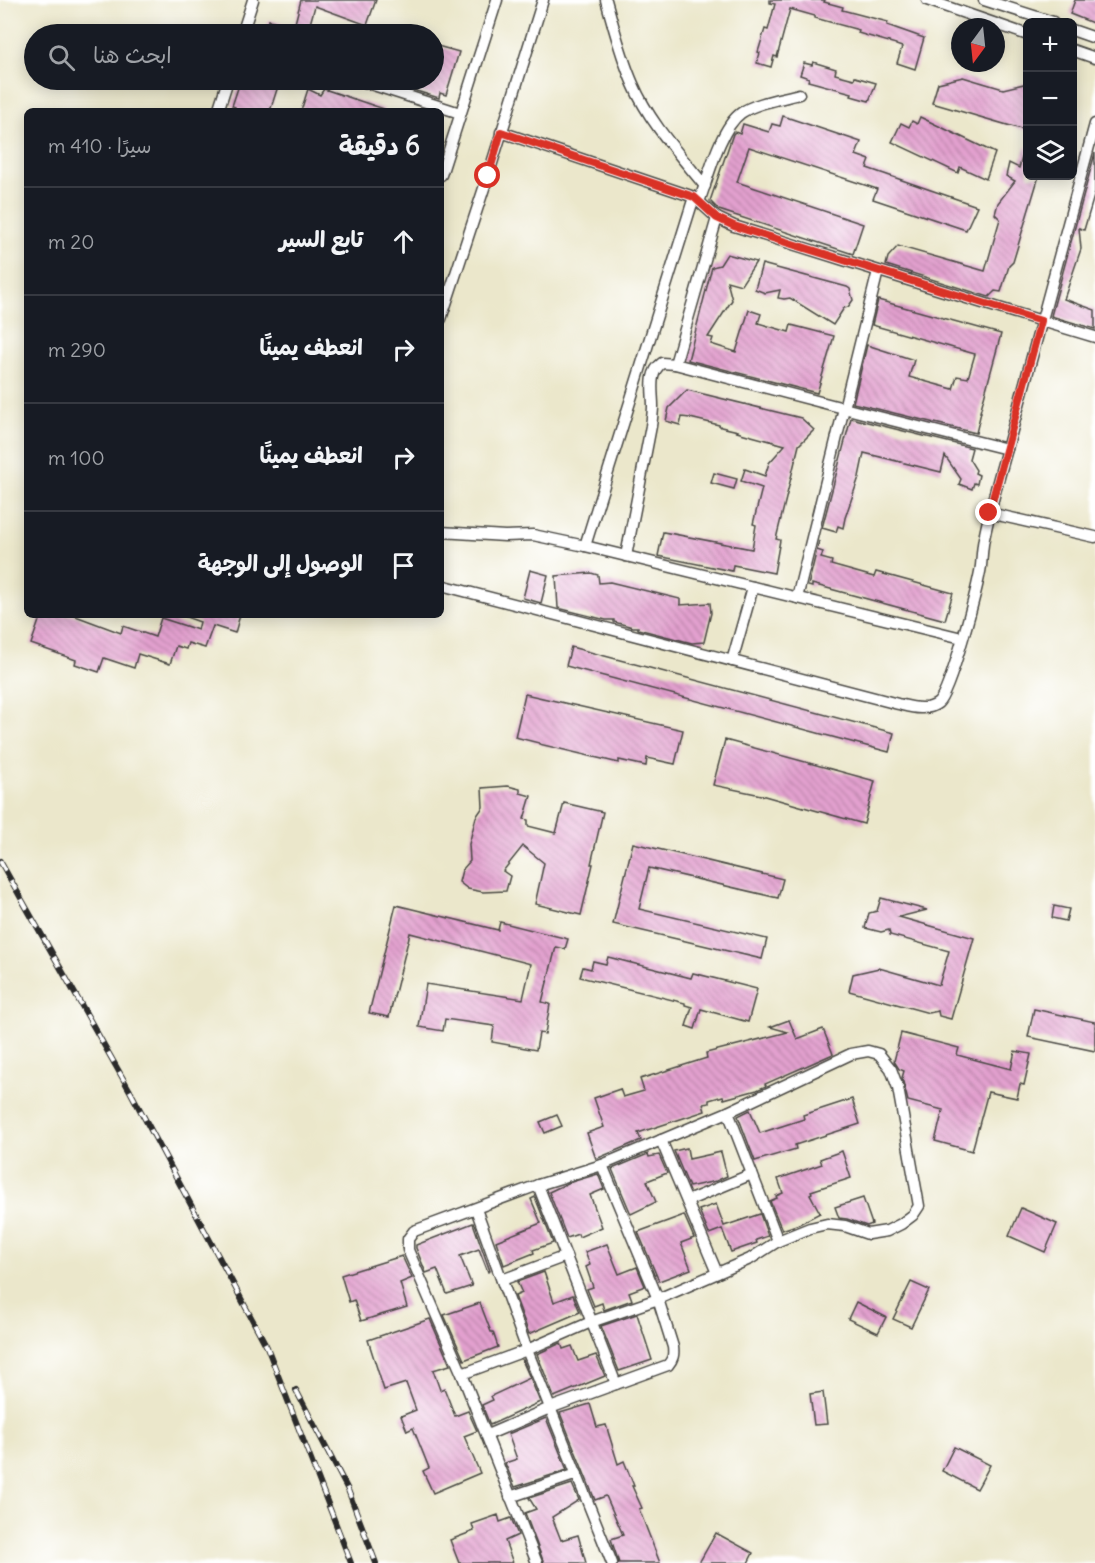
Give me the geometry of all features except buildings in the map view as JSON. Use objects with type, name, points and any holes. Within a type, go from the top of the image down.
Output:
[{"type":"street","points":[[245,24],[253,0]]},
{"type":"street","points":[[444,165],[497,0]]},
{"type":"street","points":[[444,310],[543,0]]},
{"type":"street","points":[[606,0],[626,66],[643,104],[705,186]]},
{"type":"street","points":[[927,0],[1023,33]]},
{"type":"street","points":[[984,0],[1040,18]]},
{"type":"street","points":[[1077,32],[1095,38]]},
{"type":"street","points":[[1077,52],[1095,58]]},
{"type":"street","points":[[219,108],[225,90]]},
{"type":"street","points":[[389,90],[460,113]]},
{"type":"street","points":[[585,546],[696,200],[705,186],[725,131],[733,120],[750,108],[799,94]]},
{"type":"street","points":[[444,586],[898,704],[920,708],[937,704],[945,693],[963,638],[977,582],[989,513],[1095,124]]},
{"type":"street","points":[[501,132],[696,200],[717,218],[734,226],[1095,337]]},
{"type":"street","points":[[675,364],[717,218]]},
{"type":"street","points":[[796,598],[878,271]]},
{"type":"street","points":[[626,556],[651,426],[652,377],[662,363],[675,364],[1006,449]]},
{"type":"street","points":[[989,513],[1095,537]]},
{"type":"street","points":[[444,532],[506,536],[533,535],[963,638]]},
{"type":"street","points":[[732,661],[753,587]]},
{"type":"street","points":[[462,1374],[527,1350],[591,1322],[658,1299],[750,1259],[778,1241],[810,1228],[827,1224],[844,1226],[868,1234],[887,1231],[901,1224],[913,1215],[919,1206],[898,1088],[891,1069],[879,1054],[868,1051],[851,1054],[728,1112],[602,1165],[538,1185],[414,1231],[408,1239],[408,1250],[462,1374],[537,1563]]},
{"type":"street","points":[[728,1112],[778,1241]]},
{"type":"street","points":[[661,1140],[717,1273]]},
{"type":"street","points":[[487,1435],[550,1408],[668,1365],[672,1361],[674,1354],[658,1299],[602,1165]]},
{"type":"street","points":[[687,1201],[752,1174]]},
{"type":"street","points":[[538,1185],[616,1384]]},
{"type":"street","points":[[476,1209],[527,1350],[612,1563]]},
{"type":"street","points":[[502,1280],[566,1256]]},
{"type":"street","points":[[510,1497],[577,1474]]},
{"type":"railway","points":[[0,861],[130,1091],[267,1347],[351,1563]]},
{"type":"railway","points":[[296,1390],[348,1490],[376,1563]]},
{"type":"route","points":[[488,176],[501,132],[694,197],[717,218],[734,226],[1041,321],[989,513]]}]
